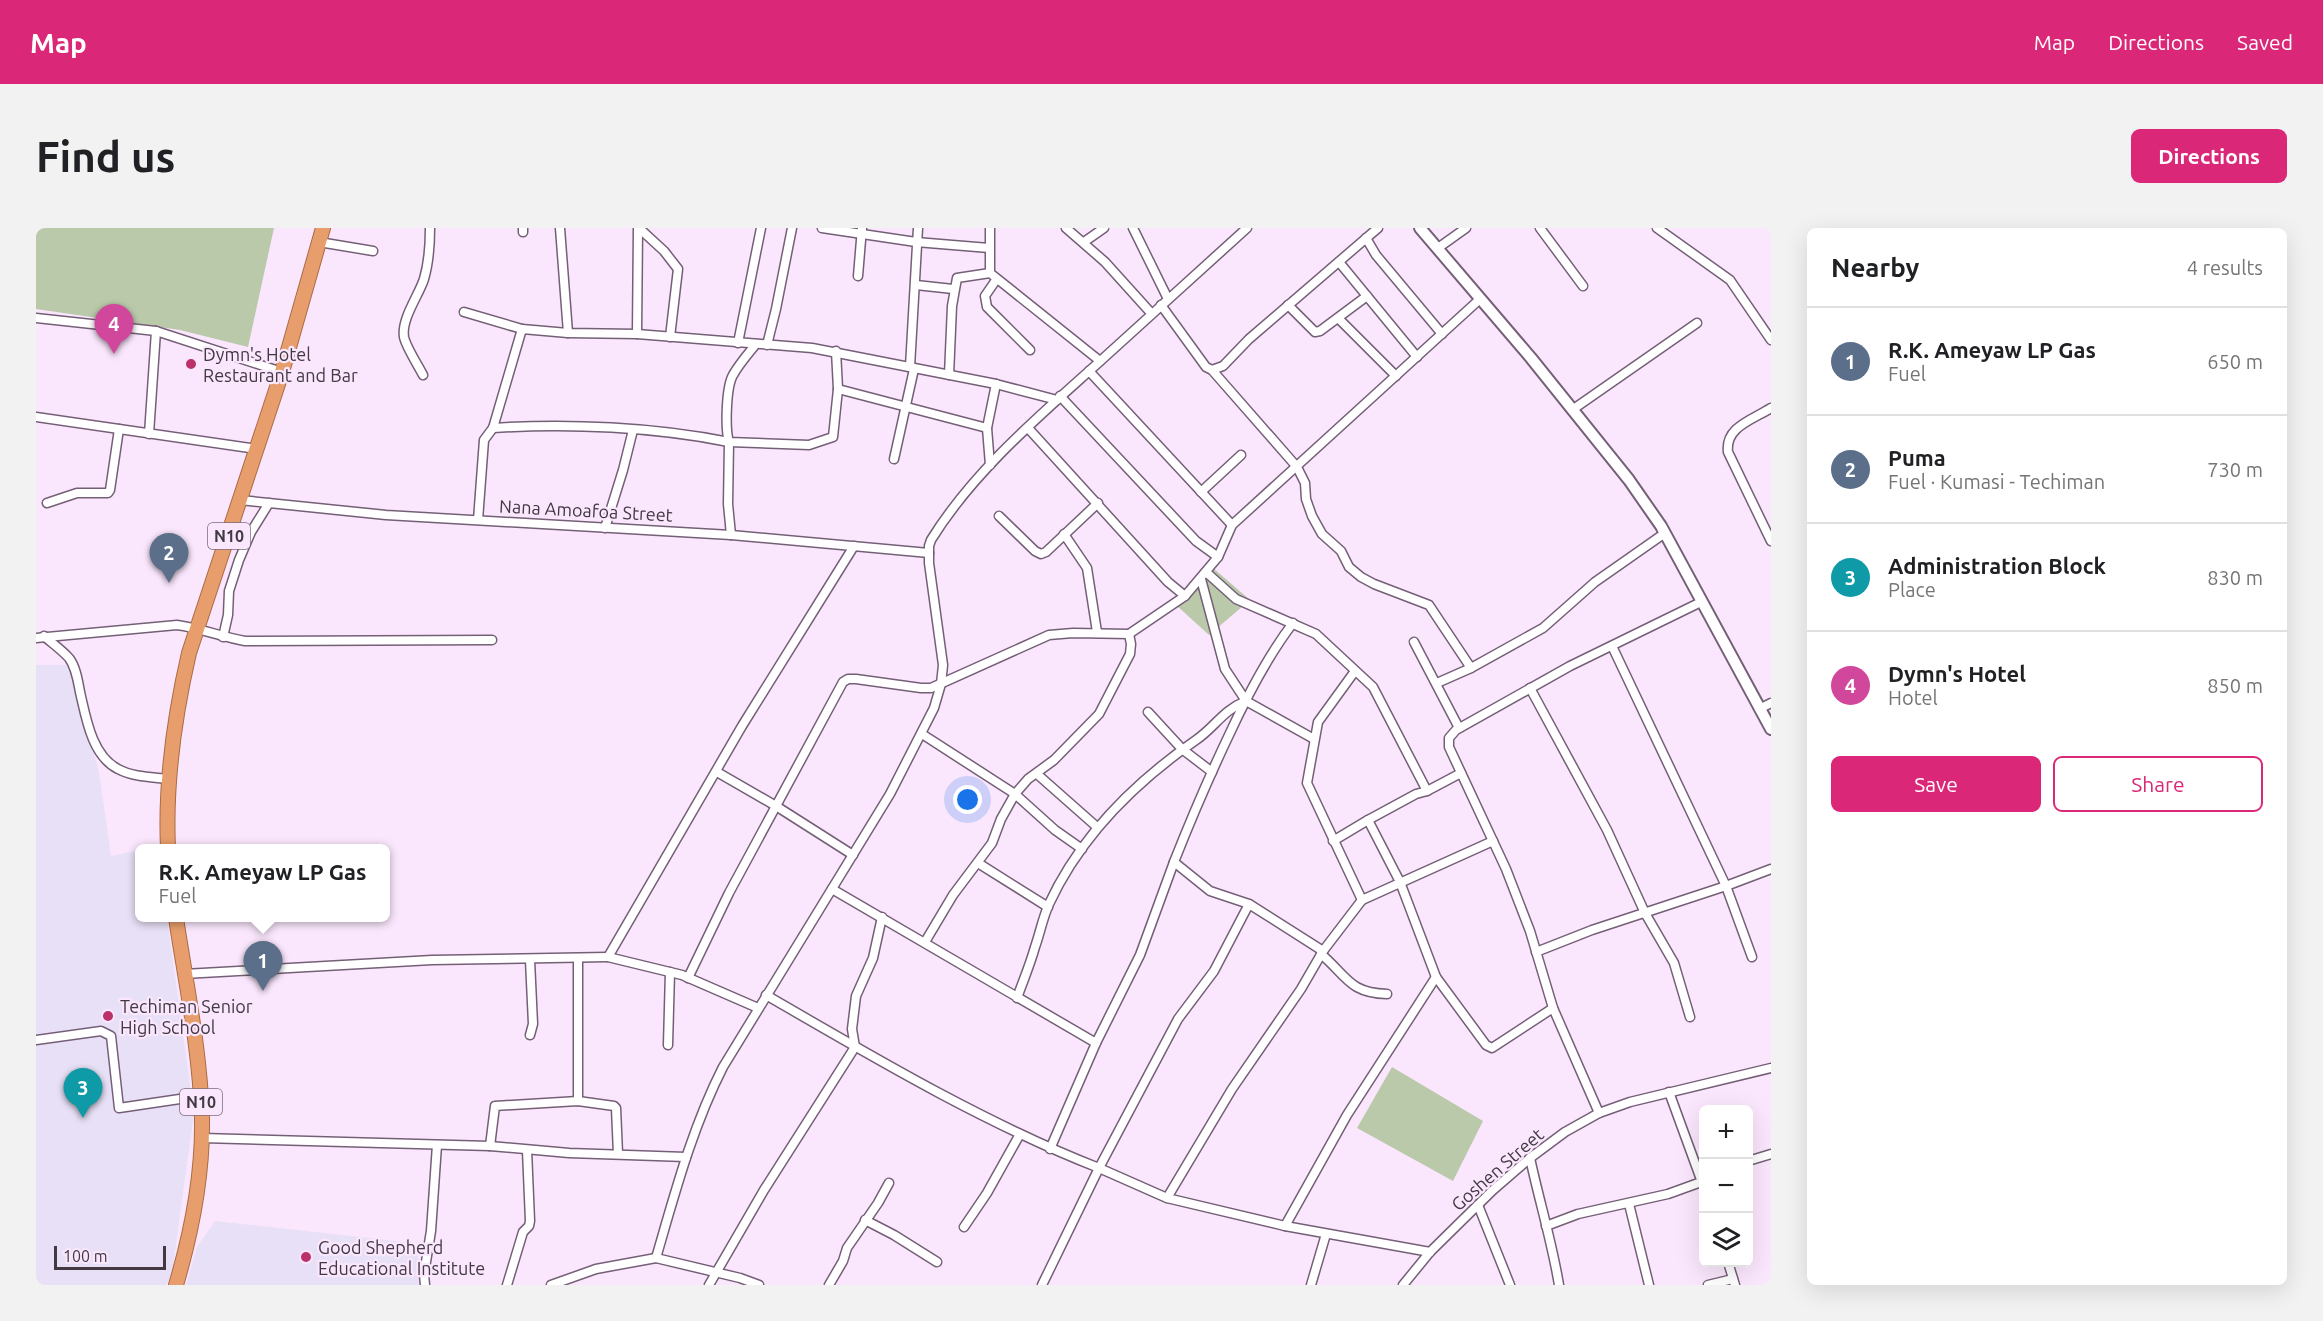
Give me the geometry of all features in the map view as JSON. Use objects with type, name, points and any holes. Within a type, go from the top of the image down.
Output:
[{"type":"highway","name":"N10","points":[[168,844],[168,779],[181,689],[196,628],[227,544],[282,372],[321,235]]},
{"type":"highway","name":"N10","points":[[176,1285],[189,1242],[195,1209],[202,1138],[195,1037],[177,922]]},
{"type":"street","points":[[423,375],[404,336],[409,313],[428,266],[430,228]]},
{"type":"street","points":[[560,228],[568,333]]},
{"type":"street","points":[[637,334],[639,228]]},
{"type":"street","points":[[639,228],[664,251],[678,269],[670,337]]},
{"type":"street","points":[[738,343],[761,228]]},
{"type":"street","points":[[766,345],[776,309],[792,228]]},
{"type":"street","points":[[822,228],[862,231],[916,242],[988,248]]},
{"type":"street","points":[[894,459],[912,368],[918,228]]},
{"type":"street","points":[[990,228],[988,248],[993,276],[985,296],[987,307],[1030,350]]},
{"type":"street","points":[[1066,228],[1084,242],[1151,313]]},
{"type":"street","points":[[1084,242],[1104,228]]},
{"type":"street","points":[[1133,228],[1164,302],[1206,367],[1212,370],[1297,467],[1305,483],[1306,499],[1312,516],[1322,534],[1341,551],[1349,567],[1360,577],[1429,605],[1470,668]]},
{"type":"street","points":[[656,1258],[686,1157],[715,1083],[758,1008],[890,794],[934,708],[941,684],[942,665],[929,546],[937,531],[962,496],[990,465],[1151,313],[1247,228]]},
{"type":"street","points":[[1212,370],[1222,366],[1249,339],[1378,228]]},
{"type":"street","points":[[1420,228],[1515,338],[1629,480],[1665,533],[1771,729]]},
{"type":"street","points":[[1438,249],[1466,228]]},
{"type":"street","points":[[1540,228],[1583,286]]},
{"type":"street","points":[[1657,228],[1730,280],[1771,340]]},
{"type":"street","points":[[858,276],[862,231]]},
{"type":"street","points":[[321,235],[373,251]]},
{"type":"street","points":[[1366,238],[1376,255],[1442,333]]},
{"type":"street","points":[[1340,262],[1417,357]]},
{"type":"street","points":[[949,375],[953,289],[957,278],[993,276],[1100,361]]},
{"type":"street","points":[[916,285],[953,289]]},
{"type":"street","points":[[1288,305],[1315,332],[1320,331],[1367,296]]},
{"type":"street","points":[[688,978],[729,893],[843,682],[856,679],[921,688],[941,684],[1049,635],[1097,632],[1129,634],[1185,597],[1218,557],[1232,525],[1479,299]]},
{"type":"street","points":[[464,312],[522,329],[568,333],[637,334],[836,351],[1059,398],[1196,541],[1218,557]]},
{"type":"street","points":[[36,318],[156,331],[282,372]]},
{"type":"street","points":[[1338,318],[1396,376]]},
{"type":"street","points":[[1572,410],[1697,323]]},
{"type":"street","points":[[478,520],[484,440],[493,428],[522,329]]},
{"type":"street","points":[[149,434],[156,331]]},
{"type":"street","points":[[731,535],[728,504],[729,442],[727,430],[729,385],[732,376],[756,344]]},
{"type":"street","points":[[493,428],[553,425],[691,434],[729,442],[809,445],[833,437],[838,389],[836,351]]},
{"type":"street","points":[[1089,371],[1232,525]]},
{"type":"street","points":[[990,465],[987,428],[996,384]]},
{"type":"street","points":[[838,389],[987,428]]},
{"type":"street","points":[[1771,408],[1732,432],[1727,441],[1728,452],[1771,541]]},
{"type":"street","points":[[36,417],[257,449]]},
{"type":"street","points":[[1028,428],[1168,582],[1185,597]]},
{"type":"street","points":[[46,502],[77,493],[108,494],[119,429]]},
{"type":"street","points":[[605,528],[633,430]]},
{"type":"street","points":[[1201,492],[1241,455]]},
{"type":"street","name":"Nana Amoafoa Street","points":[[240,500],[386,515],[731,535],[929,553]]},
{"type":"street","points":[[223,637],[228,615],[229,591],[239,560],[251,532],[269,503]]},
{"type":"street","points":[[999,516],[1035,551],[1041,554],[1046,552],[1098,503]]},
{"type":"street","points":[[1437,683],[1470,668],[1543,628],[1595,582],[1665,533]]},
{"type":"street","points":[[1064,534],[1087,568],[1097,632]]},
{"type":"street","points":[[608,957],[742,726],[854,546]]},
{"type":"street","points":[[1204,575],[1236,599],[1316,634],[1373,687],[1427,791]]},
{"type":"street","points":[[1204,575],[1225,669],[1246,701],[1314,739]]},
{"type":"street","points":[[1599,1113],[1553,1008],[1536,952],[1506,869],[1449,747],[1449,738],[1459,728],[1530,688],[1701,602]]},
{"type":"street","points":[[1050,1149],[1096,1043],[1140,955],[1174,862],[1212,772],[1259,675],[1293,623]]},
{"type":"street","points":[[40,637],[177,625],[196,628],[223,637],[259,642],[492,640]]},
{"type":"street","points":[[925,942],[952,895],[992,843],[1001,819],[1015,794],[1028,779],[1070,745],[1099,714],[1131,654],[1129,634]]},
{"type":"street","points":[[40,637],[69,658],[76,673],[87,724],[106,759],[116,769],[138,776],[168,779]]},
{"type":"street","points":[[1414,642],[1459,728]]},
{"type":"street","points":[[1612,646],[1726,886],[1752,957]]},
{"type":"street","points":[[1355,671],[1318,722],[1307,783],[1362,900]]},
{"type":"street","points":[[1530,688],[1607,830],[1646,913],[1674,963],[1690,1017]]},
{"type":"street","points":[[1017,998],[1058,884],[1097,827],[1119,802],[1197,739],[1232,706],[1246,701]]},
{"type":"street","points":[[1759,709],[1771,703]]},
{"type":"street","points":[[1148,712],[1182,749],[1212,772]]},
{"type":"street","points":[[922,734],[1015,794],[1047,824],[1082,849]]},
{"type":"street","points":[[717,772],[853,855]]},
{"type":"street","points":[[1333,841],[1416,794],[1427,791],[1461,773]]},
{"type":"street","points":[[1037,774],[1097,827]]},
{"type":"street","points":[[1368,820],[1400,882],[1436,977],[1486,1045],[1492,1048],[1553,1008]]},
{"type":"street","points":[[1167,1198],[1232,1089],[1301,989],[1322,952],[1362,900],[1493,841]]},
{"type":"street","points":[[1174,862],[1210,891],[1249,904],[1322,952],[1359,990],[1373,994],[1387,994]]},
{"type":"street","points":[[978,863],[1048,907]]},
{"type":"street","points":[[1536,952],[1592,930],[1771,869]]},
{"type":"street","points":[[832,889],[1096,1043]]},
{"type":"street","points":[[1042,1285],[1099,1168],[1178,1019],[1214,971],[1249,904]]},
{"type":"street","points":[[709,1285],[764,1190],[855,1047],[852,1029],[856,996],[873,958],[882,917]]},
{"type":"street","points":[[184,974],[432,960],[608,957],[688,978],[758,1008]]},
{"type":"street","points":[[578,959],[578,1101]]},
{"type":"street","points":[[530,960],[533,1024],[530,1035]]},
{"type":"street","points":[[668,1045],[670,972]]},
{"type":"street","points":[[1286,1226],[1347,1115],[1436,977]]},
{"type":"street","points":[[766,995],[855,1047],[1020,1134],[1167,1198],[1286,1226],[1430,1252]]},
{"type":"street","points":[[36,1040],[101,1031],[111,1036],[119,1108],[200,1096]]},
{"type":"street","name":"Goshen Street","points":[[1403,1285],[1430,1252],[1478,1205],[1530,1158],[1565,1132],[1599,1113],[1630,1102],[1771,1068]]},
{"type":"street","points":[[1669,1092],[1699,1172]]},
{"type":"street","points":[[490,1146],[495,1106],[578,1101],[616,1108],[618,1154]]},
{"type":"street","points":[[964,1227],[987,1193],[1020,1134]]},
{"type":"street","points":[[202,1138],[490,1146],[527,1150],[686,1157]]},
{"type":"street","points":[[424,1285],[431,1231],[437,1145]]},
{"type":"street","points":[[507,1285],[523,1232],[529,1226],[530,1221],[527,1150]]},
{"type":"street","points":[[1753,1160],[1771,1154]]},
{"type":"street","points":[[1530,1158],[1559,1285]]},
{"type":"street","points":[[829,1285],[843,1261],[847,1248],[889,1183]]},
{"type":"street","points":[[1546,1226],[1578,1214],[1629,1204],[1699,1184]]},
{"type":"street","points":[[1629,1204],[1649,1285]]},
{"type":"street","points":[[1478,1205],[1510,1285]]},
{"type":"street","points":[[865,1220],[937,1262]]},
{"type":"street","points":[[1311,1285],[1326,1234]]},
{"type":"street","points":[[551,1285],[596,1269],[656,1258],[759,1285]]},
{"type":"street","points":[[1708,1285],[1734,1282],[1729,1267]]},
{"type":"shaded area","name":"Techiman Senior High School","points":[[36,665],[69,665],[99,772],[111,856],[135,851],[135,922],[168,922],[194,1114],[173,1265],[167,1285],[36,1285]]},
{"type":"shaded area","name":"Good Shepherd Educational Institute","points":[[215,1221],[413,1243],[421,1267],[419,1285],[186,1285],[197,1247]]},
{"type":"green space","points":[[36,228],[274,228],[248,347],[180,330],[36,309]]},
{"type":"green space","points":[[1213,568],[1250,600],[1209,635],[1175,604]]},
{"type":"green space","points":[[1392,1067],[1483,1121],[1453,1181],[1357,1128]]},
{"type":"place","name":"Dymn's Hotel","points":[[114,354]]},
{"type":"place","name":"Dymn's Hotel Restaurant and Bar","points":[[191,364]]},
{"type":"place","name":"Puma","points":[[169,583]]},
{"type":"place","name":"R.K. Ameyaw LP Gas","points":[[263,991]]},
{"type":"place","name":"Techiman Senior High School","points":[[108,1016]]},
{"type":"place","name":"Administration Block","points":[[83,1118]]},
{"type":"place","name":"Good Shepherd Educational Institute","points":[[306,1257]]}]
